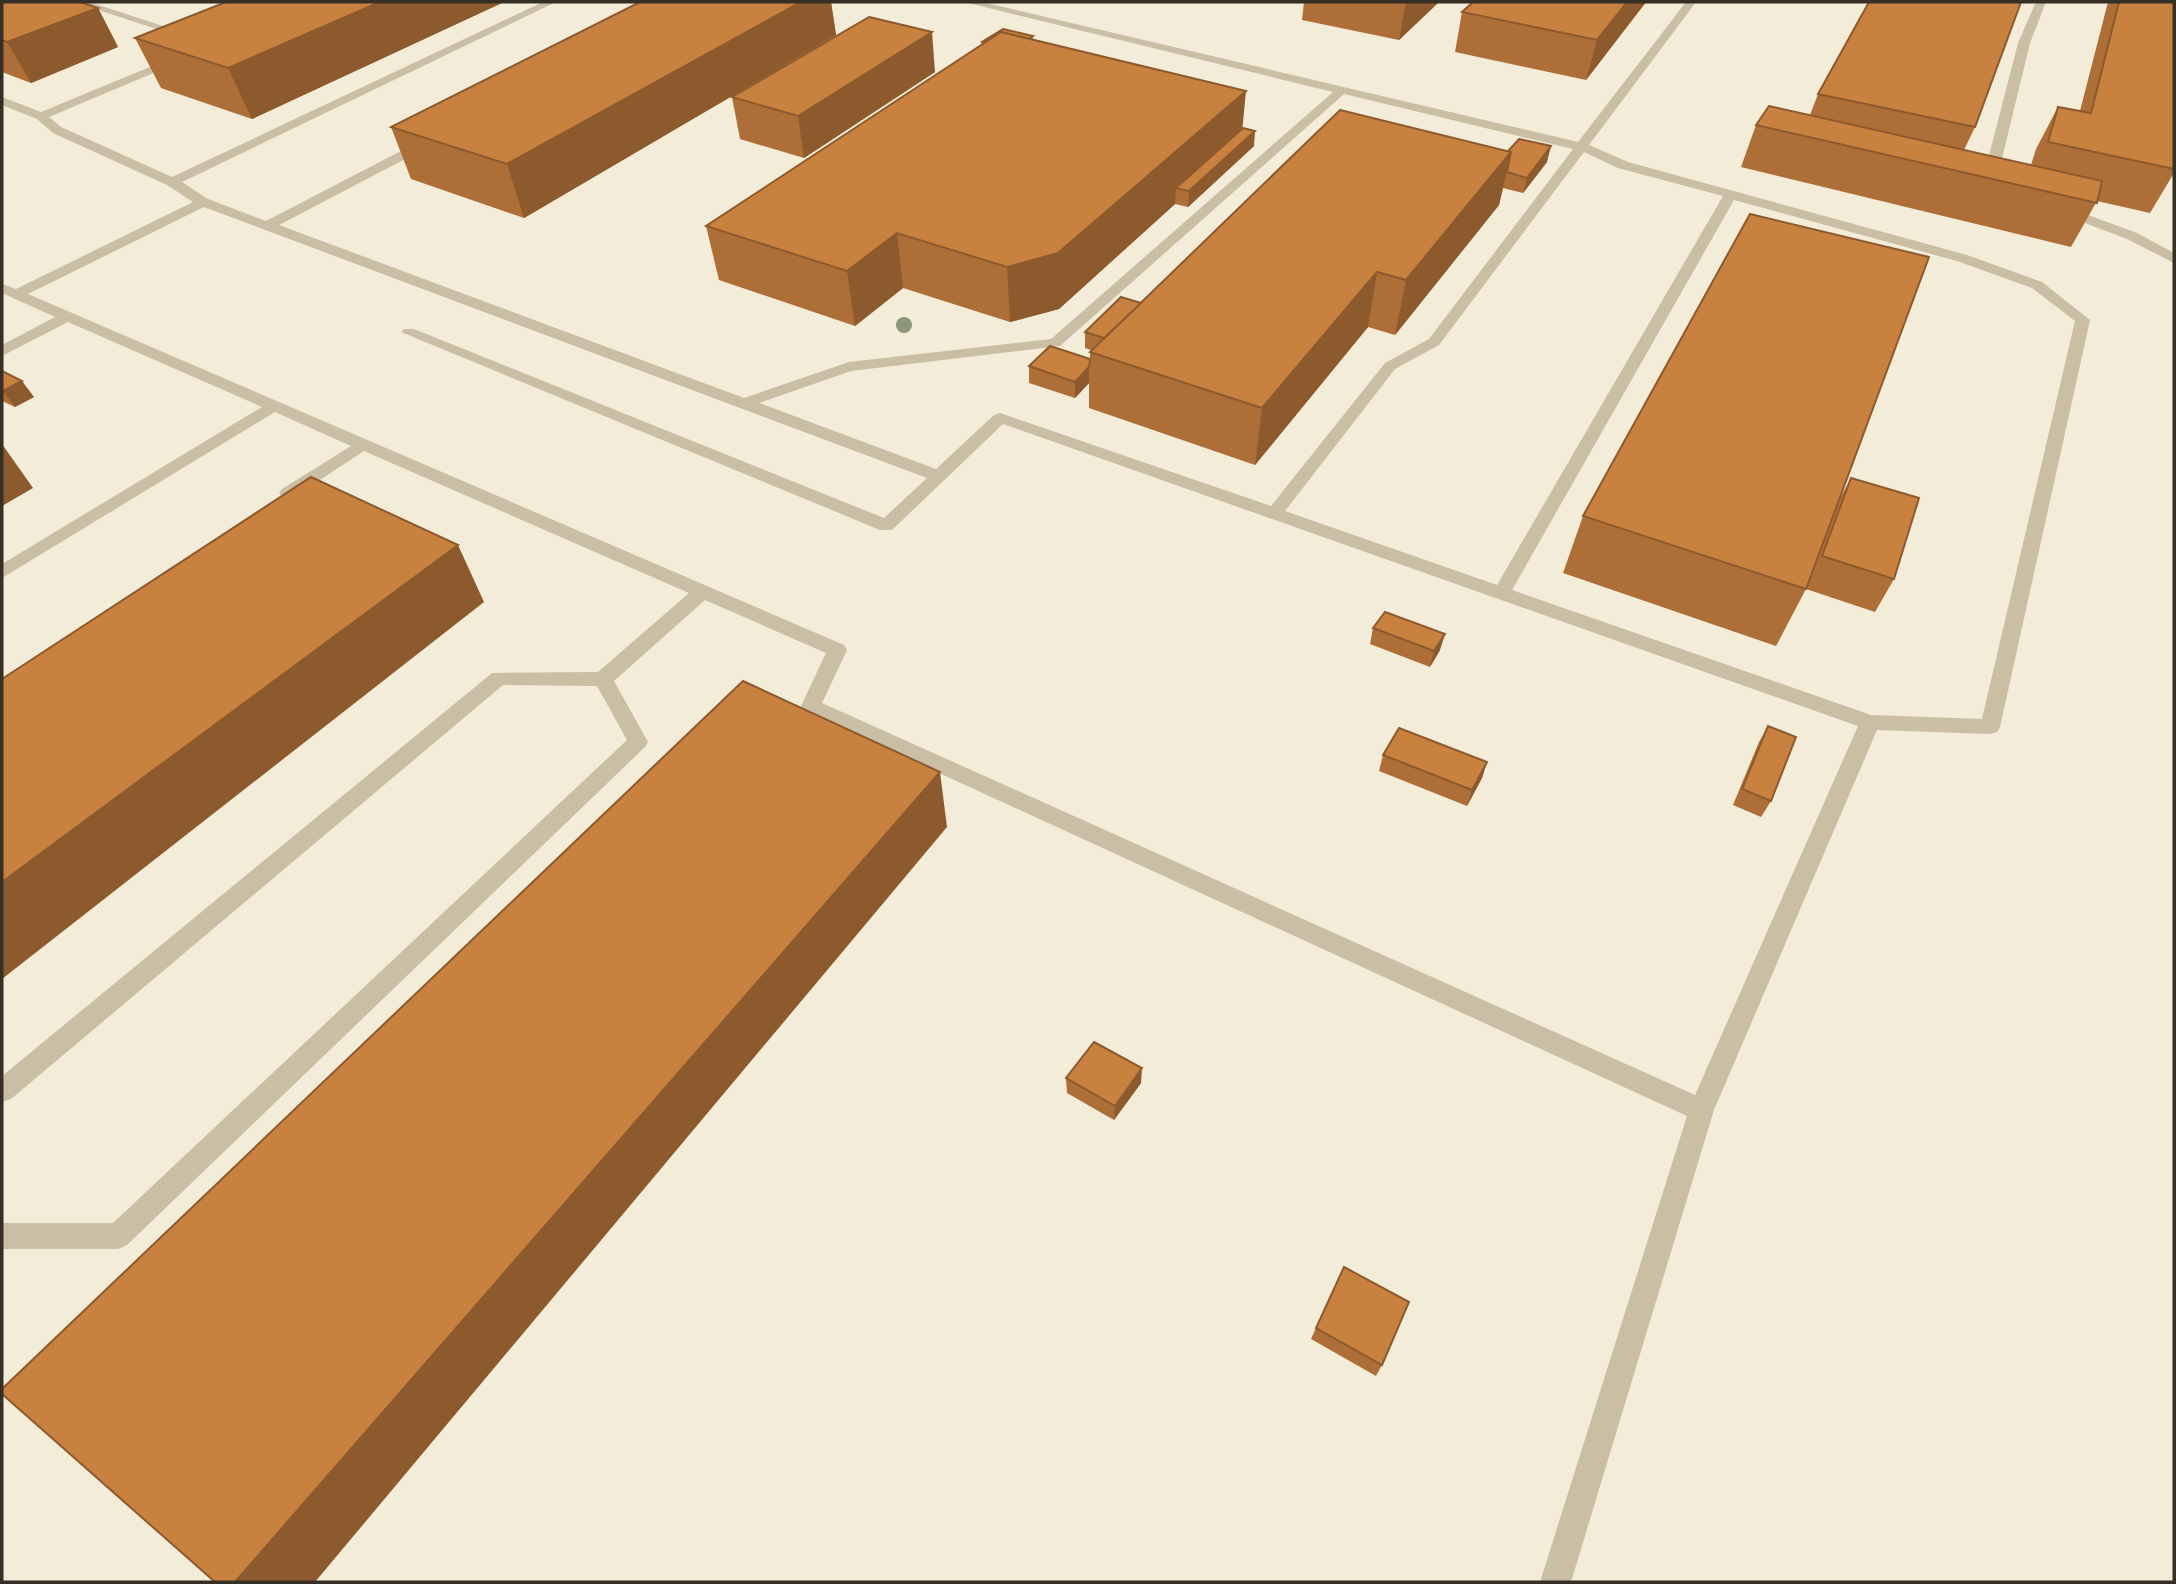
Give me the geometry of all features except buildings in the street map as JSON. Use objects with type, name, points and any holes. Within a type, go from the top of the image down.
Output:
[{"type":"lane","points":[[79,2],[201,40]]},
{"type":"lane","points":[[172,182],[551,2]]},
{"type":"lane","points":[[409,332],[886,526],[1000,418],[1870,722],[1990,727],[2083,320],[2037,285],[1962,258],[1623,164],[1582,147],[1457,122],[1342,90],[969,2]]},
{"type":"lane","points":[[1274,514],[1390,366],[1434,342],[1691,2]]},
{"type":"lane","points":[[2004,190],[1996,185],[1991,175],[2024,43],[2041,2]]},
{"type":"lane","points":[[41,116],[189,54]]},
{"type":"lane","points":[[744,403],[849,366],[1055,343],[1342,90]]},
{"type":"lane","points":[[2,102],[41,116],[57,130],[172,182],[203,202],[939,476]]},
{"type":"lane","points":[[267,226],[440,136]]},
{"type":"lane","points":[[1501,593],[1730,195]]},
{"type":"lane","points":[[9,291],[203,202]]},
{"type":"lane","points":[[2049,206],[2108,225],[2174,259]]},
{"type":"lane","points":[[9,291],[837,650],[811,706],[1701,1110]]},
{"type":"lane","points":[[2,351],[66,317]]},
{"type":"lane","points":[[2,572],[274,406]]},
{"type":"lane","points":[[270,506],[363,445]]},
{"type":"lane","points":[[2,1091],[499,678],[603,680],[702,592]]},
{"type":"lane","points":[[2,1236],[118,1236],[638,742],[603,680]]},
{"type":"lane","points":[[1556,1582],[1701,1110],[1870,722]]}]
